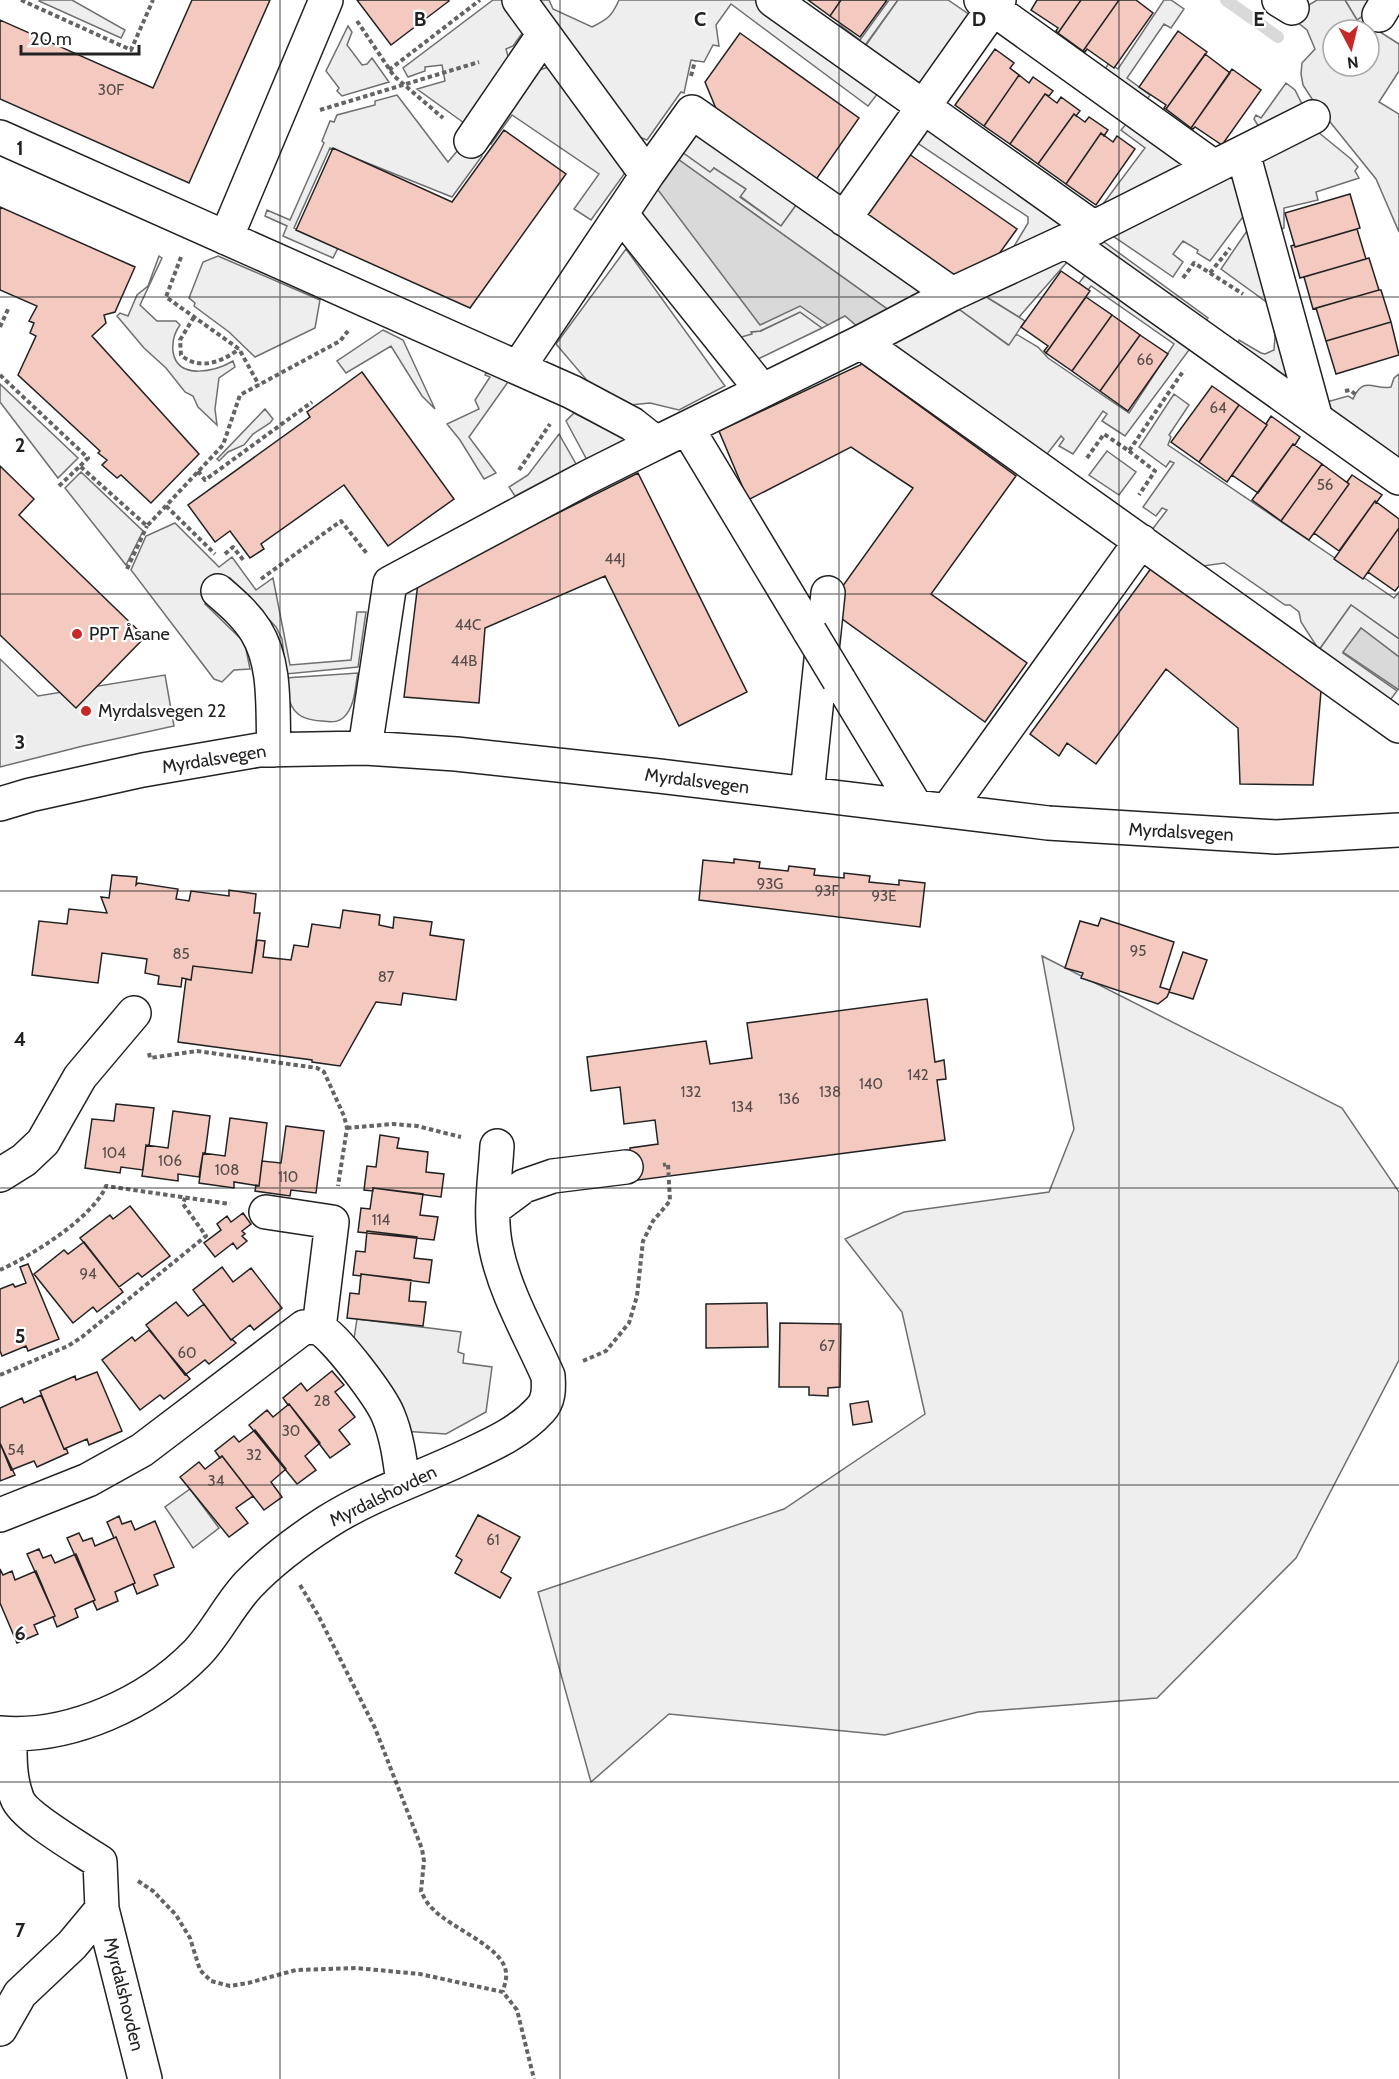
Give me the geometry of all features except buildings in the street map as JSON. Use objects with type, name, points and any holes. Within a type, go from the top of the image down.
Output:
[{"type":"street","points":[[226,237],[326,0]]},
{"type":"street","points":[[519,0],[647,175]]},
{"type":"street","points":[[773,0],[923,106],[1205,340],[1399,478]]},
{"type":"street","points":[[844,219],[991,3],[1228,160],[1259,211],[1316,419]]},
{"type":"street","points":[[471,141],[544,34]]},
{"type":"street","points":[[518,368],[647,175],[692,112],[952,294]]},
{"type":"street","points":[[365,748],[390,583],[588,477],[761,389],[861,342],[952,294],[1080,235],[1313,117]]},
{"type":"street","points":[[0,137],[572,392],[632,424],[656,443]]},
{"type":"street","points":[[621,214],[761,389]]},
{"type":"street","points":[[861,342],[1399,726]]},
{"type":"street","points":[[687,428],[839,680],[932,809],[1129,533]]},
{"type":"street","points":[[218,591],[241,612],[256,632],[265,650],[271,679],[274,750]]},
{"type":"street","points":[[807,794],[828,592]]},
{"type":"street","name":"Myrdalsvegen","points":[[0,804],[142,770],[259,750],[365,748],[456,754],[1048,823],[1276,837],[1399,830]]},
{"type":"street","points":[[0,1175],[24,1160],[43,1142],[80,1077],[134,1013]]},
{"type":"street","points":[[497,1146],[493,1209],[496,1247],[505,1280],[548,1376]]},
{"type":"street","points":[[493,1209],[524,1186],[553,1176],[626,1167]]},
{"type":"street","points":[[266,1212],[333,1222],[319,1328]]},
{"type":"street","points":[[0,1515],[88,1480],[142,1450],[304,1327],[319,1328],[362,1374],[388,1413],[398,1446],[403,1483]]},
{"type":"street","name":"Myrdalshovden","points":[[145,2079],[102,1909],[100,1862],[32,1816],[17,1800],[5,1733],[55,1731],[103,1716],[152,1689],[196,1653],[248,1585],[283,1553],[328,1521],[403,1483],[442,1468],[513,1433],[542,1409],[549,1394],[548,1376]]},
{"type":"street","name":"Myrdalshovden","points":[[0,2029],[20,1994],[72,1945],[102,1909]]},
{"type":"path","points":[[21,0],[131,50],[153,0]]},
{"type":"path","points":[[389,70],[480,0]]},
{"type":"path","points":[[354,18],[389,70],[471,141]]},
{"type":"path","points":[[276,123],[482,62]]},
{"type":"path","points":[[1176,286],[1194,263],[1210,273],[1259,211]]},
{"type":"path","points":[[194,223],[166,297],[239,349],[259,385]]},
{"type":"path","points":[[127,569],[147,526],[223,445],[240,395],[340,341],[371,302]]},
{"type":"path","points":[[0,327],[9,307]]},
{"type":"path","points":[[194,317],[180,339],[181,356],[188,361],[202,364],[214,363],[227,358],[239,349]]},
{"type":"path","points":[[1128,451],[1205,340]]},
{"type":"path","points":[[0,375],[88,458],[58,486]]},
{"type":"path","points":[[517,473],[572,392]]},
{"type":"path","points":[[198,471],[205,480],[312,402]]},
{"type":"path","points":[[1065,487],[1104,434],[1128,451],[1155,471],[1129,533]]},
{"type":"path","points":[[80,466],[147,526]]},
{"type":"path","points":[[166,506],[220,558],[234,547],[246,564]]},
{"type":"path","points":[[258,582],[341,520],[370,558]]},
{"type":"path","points":[[156,1056],[196,1051],[317,1068],[324,1072],[347,1128],[333,1222]]},
{"type":"path","points":[[347,1128],[417,1126],[497,1146]]},
{"type":"path","points":[[548,1376],[606,1351],[629,1323],[637,1296],[643,1241],[652,1221],[670,1201],[668,1164],[626,1167]]},
{"type":"path","points":[[0,1270],[31,1255],[72,1225],[102,1196],[106,1186],[228,1204]]},
{"type":"path","points":[[0,1375],[59,1350],[82,1337],[206,1236],[183,1204],[184,1198]]},
{"type":"path","points":[[283,1553],[318,1615],[375,1728],[422,1849],[424,1862],[421,1891],[435,1912],[460,1931],[493,1951],[502,1960],[506,1973],[503,1992]]},
{"type":"path","points":[[100,1862],[128,1874],[153,1891],[176,1915],[189,1938],[200,1970],[211,1981],[230,1986],[296,1970],[356,1968],[420,1974],[503,1992],[516,2010],[534,2079]]},
{"type":"shaded area","points":[[40,0],[72,0],[125,30],[121,38]]},
{"type":"shaded area","points":[[493,0],[504,0],[526,28],[513,46],[506,49],[509,60],[471,128],[417,89],[445,81],[442,65],[425,67],[425,71],[408,77],[403,68]]},
{"type":"shaded area","points":[[528,0],[549,0],[553,9],[592,27],[609,16],[619,0],[758,0],[882,88],[868,106],[731,4],[716,25],[719,46],[713,45],[704,62],[691,60],[684,93],[681,92],[647,140],[637,136]]},
{"type":"shaded area","points":[[889,0],[898,0],[866,44],[880,56],[835,32],[840,25],[860,40]]},
{"type":"shaded area","points":[[898,0],[948,0],[973,17],[924,86],[866,45]]},
{"type":"shaded area","points":[[1164,0],[1171,0],[1184,9],[1171,28],[1164,24],[1127,78],[1150,95],[1144,104],[1101,75],[1109,63],[1118,69]]},
{"type":"shaded area","points":[[1317,0],[1345,0],[1356,18],[1321,18],[1321,78],[1381,78],[1381,33],[1399,44],[1399,71],[1379,102],[1399,114],[1399,232],[1376,179],[1303,85],[1302,63],[1315,49],[1307,30],[1287,14],[1303,5],[1309,5]]},
{"type":"shaded area","points":[[1345,0],[1377,0],[1370,11],[1360,18],[1356,18]]},
{"type":"shaded area","points":[[1370,11],[1386,19],[1381,30],[1381,18],[1360,18]]},
{"type":"shaded area","points":[[348,26],[352,32],[347,45],[362,65],[367,64],[372,58],[389,82],[342,96],[326,71]]},
{"type":"shaded area","points":[[555,65],[630,166],[591,220],[574,209],[599,174],[512,115],[491,144],[484,140],[533,72]]},
{"type":"shaded area","points":[[1286,83],[1295,90],[1305,110],[1262,132],[1254,119],[1256,115],[1261,118]]},
{"type":"shaded area","points":[[397,95],[448,162],[463,144],[482,156],[452,197],[330,148],[294,228],[338,248],[333,258],[283,236],[287,226],[265,216],[267,210],[290,220],[324,143],[322,141],[330,121],[334,122],[337,115],[375,105],[375,101]]},
{"type":"shaded area","points":[[1131,118],[1197,164],[1097,212],[1145,148],[1121,130]]},
{"type":"shaded area","points":[[924,120],[1072,226],[1010,253],[1028,223],[1028,217],[910,138]]},
{"type":"shaded area","points":[[696,123],[802,197],[781,226],[740,196],[745,189],[714,168],[711,173],[679,150]]},
{"type":"shaded area","points":[[1318,132],[1351,159],[1358,167],[1355,171],[1359,178],[1316,192],[1318,200],[1284,208],[1284,228],[1272,232],[1254,163]]},
{"type":"shaded area","points":[[679,150],[710,172],[714,168],[746,189],[740,197],[781,226],[802,197],[933,291],[890,311],[675,157]]},
{"type":"shaded area","points":[[675,157],[890,311],[858,327],[845,316],[828,325],[800,306],[760,325],[655,186]]},
{"type":"shaded area","points":[[1237,172],[1248,210],[1210,261],[1183,241],[1173,254],[1183,262],[1173,277],[1110,234]]},
{"type":"shaded area","points":[[655,186],[801,306],[828,325],[822,328],[800,312],[760,331],[738,338],[632,212]]},
{"type":"shaded area","points":[[1251,225],[1276,309],[1221,269]]},
{"type":"shaded area","points":[[1100,239],[1208,318],[1202,326],[1088,245]]},
{"type":"shaded area","points":[[626,249],[725,386],[679,410],[650,403],[630,405],[590,384],[556,344]]},
{"type":"shaded area","points":[[1069,254],[1195,342],[1125,436],[1102,421],[1107,414],[1103,411],[1073,454],[1059,446],[1064,439],[1061,436],[1044,458],[883,345],[956,307],[1008,345],[1016,334],[1038,347],[1048,358],[1129,413],[1174,344],[1091,286],[1088,290],[1079,283],[1086,274],[1068,261],[1019,317],[983,295]]},
{"type":"shaded area","points":[[159,256],[162,258],[140,305],[157,321],[176,321],[180,325],[173,345],[176,361],[182,367],[198,371],[217,368],[233,361],[235,367],[219,378],[215,409],[217,425],[198,407],[193,396],[185,392],[166,368],[144,348],[117,316],[120,313],[128,316],[137,295],[148,286]]},
{"type":"shaded area","points":[[218,256],[320,300],[315,328],[255,357],[229,332],[194,306],[195,303],[189,298],[203,262]]},
{"type":"shaded area","points":[[983,295],[1025,321],[1009,345],[956,307]]},
{"type":"shaded area","points":[[800,312],[822,328],[752,362],[737,338],[751,332],[761,331]]},
{"type":"shaded area","points":[[1272,319],[1302,397],[1233,349],[1239,340],[1261,353],[1265,354],[1274,350],[1275,336]]},
{"type":"shaded area","points":[[383,330],[403,340],[435,409],[422,396],[391,346],[346,373],[337,361]]},
{"type":"shaded area","points":[[487,372],[508,382],[469,437],[496,473],[484,479],[460,440],[447,424],[479,409],[475,400],[490,377],[485,375]]},
{"type":"shaded area","points":[[1399,374],[1399,467],[1323,403],[1348,396],[1353,399],[1357,391],[1366,385],[1391,387],[1394,378]]},
{"type":"shaded area","points":[[0,384],[78,458],[58,478],[0,402]]},
{"type":"shaded area","points":[[1174,394],[1189,405],[1169,435],[1171,437],[1168,445],[1394,598],[1399,592],[1399,639],[1351,605],[1319,650],[1301,622],[1299,612],[1290,605],[1285,605],[1224,563],[1196,567],[1148,535],[1167,510],[1162,508],[1156,516],[1143,507],[1174,463],[1170,461],[1166,467],[1139,447]]},
{"type":"shaded area","points":[[265,409],[273,419],[270,423],[253,434],[244,445],[228,452],[219,461],[217,459]]},
{"type":"shaded area","points":[[574,413],[626,439],[587,460],[566,421]]},
{"type":"shaded area","points":[[559,434],[576,464],[515,496],[509,487],[528,475]]},
{"type":"shaded area","points":[[1107,451],[1136,472],[1119,495],[1089,475]]},
{"type":"shaded area","points":[[81,472],[143,531],[126,565],[65,488]]},
{"type":"shaded area","points":[[175,523],[219,567],[232,557],[256,590],[273,578],[290,665],[351,660],[357,612],[366,612],[358,667],[286,674],[282,639],[276,627],[230,578],[205,604],[241,639],[246,649],[250,669],[234,670],[222,682],[214,679],[131,570],[146,536]]},
{"type":"shaded area","points":[[1351,605],[1399,639],[1399,657],[1361,628],[1343,653],[1397,691],[1388,703],[1319,650]]},
{"type":"shaded area","points":[[1361,628],[1399,657],[1399,690],[1343,652]]},
{"type":"shaded area","name":"Myrdalsvegen 22","points":[[0,659],[38,696],[165,675],[174,726],[0,767]]},
{"type":"shaded area","points":[[358,673],[348,713],[339,720],[328,722],[304,718],[293,709],[290,703],[285,678]]},
{"type":"shaded area","points":[[1042,956],[1342,1108],[1399,1192],[1399,1360],[1296,1558],[1157,1698],[978,1712],[885,1735],[669,1714],[591,1782],[538,1592],[784,1509],[925,1414],[902,1312],[845,1239],[904,1212],[1049,1192],[1074,1129]]},
{"type":"shaded area","points":[[357,1319],[461,1332],[458,1352],[464,1354],[463,1363],[492,1367],[486,1412],[446,1434],[402,1431],[353,1345]]},
{"type":"shaded area","points":[[190,1489],[219,1528],[193,1548],[165,1507]]},
{"type":"waterway","points":[[1226,0],[1278,37]]},
{"type":"place","name":"PPT Åsane","points":[[77,634]]},
{"type":"place","name":"Myrdalsvegen 22","points":[[86,711]]}]
